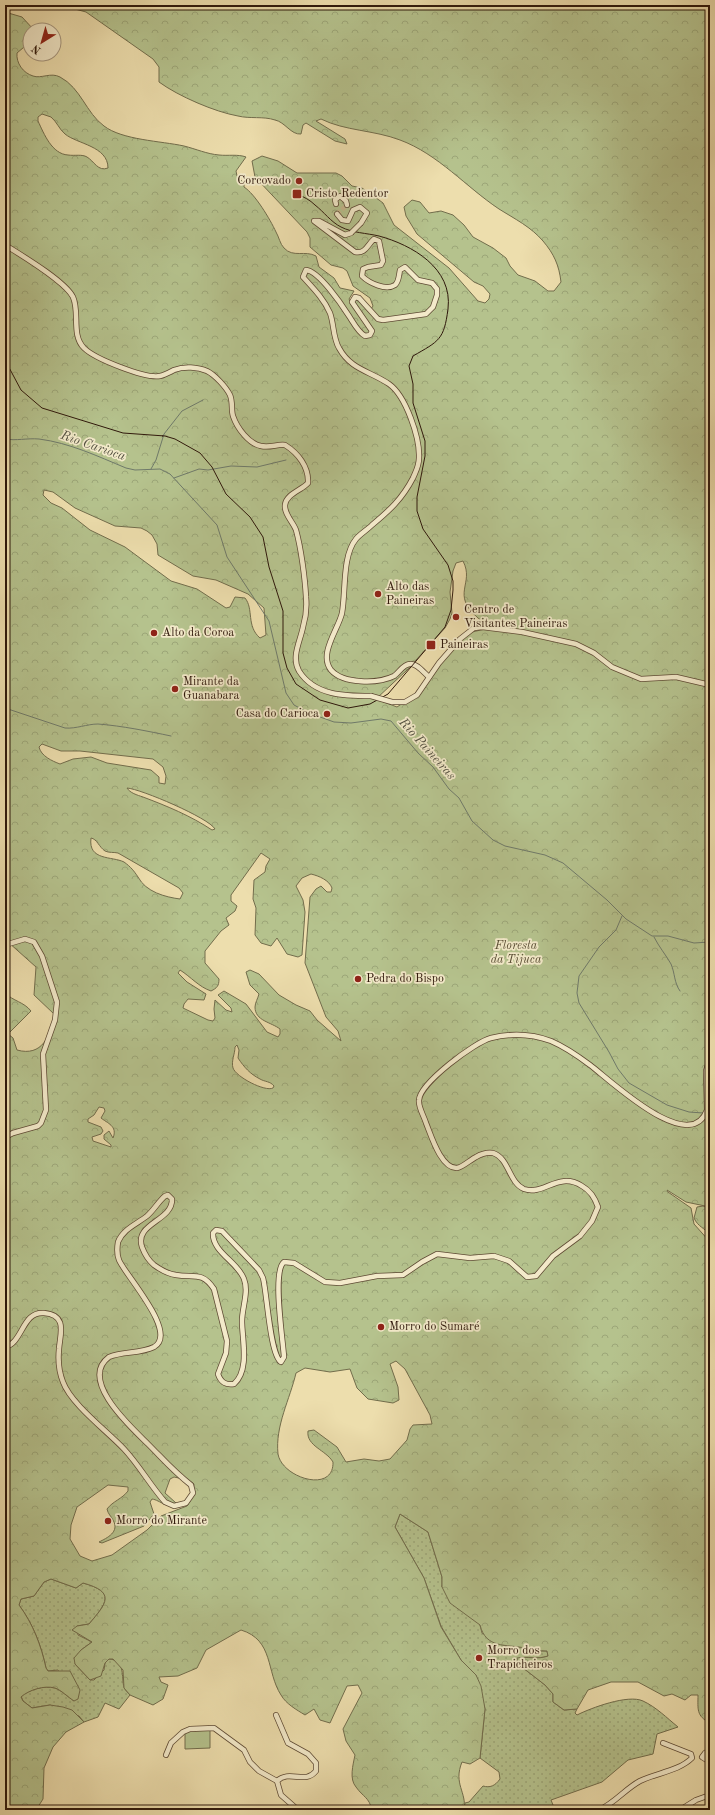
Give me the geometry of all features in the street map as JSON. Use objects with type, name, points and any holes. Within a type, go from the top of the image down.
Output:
[{"type":"street","points":[[336,204],[335,200],[340,196],[346,201],[347,205]]},
{"type":"street","points":[[337,214],[339,218],[348,221],[352,210],[360,207],[366,213],[361,223],[351,233],[345,236],[319,221],[314,221],[355,252],[360,253],[364,251],[374,239],[379,241],[383,261],[381,265],[368,267],[364,270],[362,276],[366,280],[385,287],[394,285],[398,281],[400,270],[405,267],[418,280],[432,283],[437,289],[437,295],[433,308],[426,314],[384,320],[373,316],[359,298],[355,297],[352,302],[372,331],[370,335],[364,336],[340,302],[318,277],[310,270],[306,270],[304,272],[303,276],[320,295],[330,314],[338,347],[350,363],[390,385],[404,402],[419,446],[420,457],[419,466],[404,495],[356,539],[350,550],[342,613],[328,650],[327,662],[331,670],[348,680],[384,680],[395,676],[407,664],[411,663],[415,664],[429,677]]},
{"type":"street","points":[[5,246],[53,278],[69,291],[77,310],[77,338],[84,348],[93,355],[114,365],[153,377],[162,376],[176,369],[187,368],[208,371],[227,390],[232,402],[233,416],[240,429],[253,443],[261,446],[286,445],[298,456],[305,466],[309,476],[308,483],[288,498],[285,504],[286,510],[295,529],[306,596],[306,616],[295,655],[296,662],[303,676],[318,688],[339,695],[371,696],[399,703],[407,701],[417,695],[429,677],[460,639],[474,628],[482,627],[522,632],[576,644],[594,653],[612,667],[641,679],[676,677],[710,685]]},
{"type":"street","points":[[5,945],[25,939],[34,942],[42,956],[57,1002],[56,1020],[43,1054],[45,1116],[38,1126],[13,1132],[5,1137]]},
{"type":"street","points":[[5,1347],[12,1343],[30,1318],[45,1313],[56,1318],[62,1329],[59,1348],[59,1363],[63,1382],[73,1398],[124,1449],[165,1502],[174,1506],[186,1503],[192,1493],[191,1485],[172,1470],[116,1412],[102,1385],[100,1372],[104,1361],[109,1357],[153,1347],[159,1340],[160,1331],[152,1311],[143,1295],[125,1272],[118,1259],[117,1249],[120,1237],[128,1229],[147,1216],[163,1198],[168,1195],[172,1199],[170,1206],[158,1220],[146,1229],[141,1237],[141,1243],[145,1255],[149,1261],[170,1274],[203,1277],[214,1289],[227,1341],[226,1353],[218,1374],[222,1382],[227,1385],[234,1384],[240,1375],[242,1365],[242,1322],[246,1288],[240,1271],[215,1242],[213,1233],[218,1229],[225,1234],[259,1270],[263,1278],[272,1336],[277,1357],[281,1362],[284,1360],[280,1325],[279,1289],[280,1270],[284,1262],[294,1263],[325,1282],[340,1283],[377,1276],[403,1275],[426,1259],[437,1254],[470,1258],[494,1256],[505,1258],[527,1277],[531,1278],[536,1276],[553,1256],[580,1236],[592,1221],[598,1207],[595,1199],[590,1192],[575,1181],[560,1181],[533,1190],[525,1189],[518,1185],[501,1159],[495,1154],[482,1153],[457,1168],[451,1167],[442,1158],[418,1100],[420,1094],[434,1077],[477,1044],[490,1038],[516,1035],[530,1036],[551,1041],[575,1054],[648,1110],[674,1123],[685,1125],[697,1122],[706,1115],[706,1071],[710,1059]]},
{"type":"street","points":[[5,1183],[5,1191]]},
{"type":"street","points":[[276,1715],[288,1742],[308,1754],[317,1766],[316,1770],[310,1777],[304,1778],[289,1775],[277,1781]]},
{"type":"street","points":[[166,1755],[171,1743],[183,1732],[190,1729],[214,1728],[244,1750],[250,1762],[259,1771],[277,1781],[281,1795],[298,1810]]},
{"type":"street","points":[[600,1810],[612,1803],[628,1788],[641,1780],[674,1768],[692,1758],[691,1754],[663,1743]]},
{"type":"street","points":[[710,1750],[702,1757],[710,1762]]},
{"type":"street","points":[[680,1810],[696,1800],[710,1795]]},
{"type":"green space","name":"Floresta da Tijuca","points":[[60,5],[710,5],[710,1207],[686,1202],[667,1190],[691,1208],[694,1224],[710,1242],[710,1723],[700,1715],[698,1708],[698,1695],[691,1695],[685,1700],[672,1694],[664,1696],[638,1682],[611,1682],[588,1690],[577,1709],[564,1710],[553,1702],[553,1694],[545,1685],[518,1664],[517,1658],[544,1657],[548,1656],[547,1651],[498,1644],[487,1638],[480,1625],[450,1603],[442,1587],[442,1577],[428,1532],[400,1514],[395,1527],[424,1578],[441,1627],[461,1660],[476,1675],[481,1686],[485,1709],[480,1758],[470,1764],[462,1762],[459,1776],[459,1782],[464,1798],[464,1810],[372,1810],[367,1800],[354,1784],[352,1772],[355,1755],[346,1741],[343,1729],[362,1693],[358,1685],[347,1686],[330,1723],[320,1720],[314,1709],[305,1715],[289,1704],[281,1695],[276,1686],[268,1658],[259,1641],[252,1635],[241,1630],[206,1650],[197,1668],[178,1676],[159,1677],[161,1682],[168,1685],[163,1699],[153,1705],[130,1695],[124,1688],[123,1670],[113,1659],[109,1659],[105,1663],[101,1676],[90,1680],[75,1664],[74,1658],[81,1650],[92,1642],[72,1630],[77,1626],[89,1624],[104,1604],[104,1594],[93,1586],[83,1583],[76,1588],[51,1579],[44,1582],[34,1596],[21,1599],[19,1605],[36,1635],[46,1668],[48,1671],[70,1671],[80,1690],[78,1699],[74,1701],[60,1690],[51,1687],[28,1692],[21,1697],[23,1701],[32,1708],[50,1705],[72,1710],[84,1722],[66,1732],[53,1747],[44,1768],[43,1799],[36,1810],[5,1810],[5,993],[31,1011],[8,1034],[13,1038],[17,1050],[33,1050],[44,1043],[48,1037],[54,1014],[34,995],[36,967],[8,942],[5,942],[5,12],[22,17],[27,22],[22,22],[22,49],[17,53],[19,64],[23,70],[29,75],[36,77],[53,75],[60,77],[73,87],[98,121],[112,131],[131,137],[184,146],[210,154],[246,157],[236,171],[237,176],[244,183],[244,187],[253,195],[262,207],[283,246],[291,253],[312,254],[316,256],[319,267],[334,278],[340,288],[354,291],[349,299],[351,303],[354,299],[359,300],[367,310],[371,309],[373,306],[370,298],[353,286],[347,271],[343,268],[331,265],[310,247],[310,238],[307,232],[255,177],[252,161],[262,156],[278,161],[297,173],[336,173],[342,176],[352,186],[362,188],[383,203],[394,225],[449,268],[478,301],[485,303],[489,299],[490,294],[483,286],[474,282],[417,234],[406,216],[404,207],[412,200],[420,202],[429,213],[441,211],[453,215],[464,225],[473,237],[493,248],[506,258],[510,266],[518,275],[535,281],[548,291],[554,291],[561,282],[559,270],[553,255],[538,236],[499,209],[439,162],[414,146],[380,134],[340,126],[321,119],[316,121],[345,139],[347,144],[335,141],[306,123],[303,125],[301,134],[297,134],[279,121],[266,118],[243,117],[219,111],[176,93],[159,82],[159,67],[153,59],[86,12]],"holes":[[[42,114],[51,117],[65,134],[98,150],[107,161],[108,168],[101,169],[85,156],[62,154],[57,151],[43,132],[38,121],[38,117]],[[44,490],[53,492],[75,508],[115,526],[141,528],[152,535],[157,544],[158,555],[193,576],[216,580],[248,594],[264,608],[266,635],[260,638],[253,628],[248,602],[245,598],[235,597],[230,607],[226,608],[197,589],[171,581],[125,547],[90,530],[62,508],[51,503],[43,495]],[[463,561],[466,569],[464,589],[466,602],[470,610],[478,618],[494,627],[472,632],[459,639],[412,697],[397,707],[376,699],[407,670],[445,628],[452,613],[450,592],[453,571],[456,563]],[[42,744],[61,751],[80,751],[153,759],[163,767],[166,776],[165,784],[159,783],[159,777],[151,770],[107,763],[91,757],[73,759],[60,764],[47,758],[39,747]],[[127,788],[146,793],[188,811],[201,818],[215,829],[212,830],[196,820],[161,804],[136,795]],[[91,838],[95,840],[105,851],[118,853],[179,888],[183,893],[180,899],[156,893],[141,882],[132,869],[124,862],[102,856],[93,851]],[[261,853],[270,859],[266,866],[265,872],[254,880],[253,899],[256,908],[255,935],[261,943],[271,946],[277,938],[287,954],[298,957],[302,955],[305,912],[303,900],[296,886],[302,878],[311,874],[323,879],[331,885],[331,892],[327,892],[321,886],[316,889],[310,897],[305,963],[326,1017],[338,1031],[341,1041],[317,1020],[310,1011],[279,995],[259,974],[250,970],[246,972],[250,985],[259,994],[255,1005],[256,1012],[264,1021],[280,1029],[280,1034],[278,1037],[267,1032],[246,1004],[224,991],[218,995],[231,1008],[232,1012],[226,1010],[215,1000],[215,1018],[213,1021],[183,1008],[188,999],[204,1000],[206,994],[187,982],[178,973],[180,970],[211,991],[218,985],[219,979],[205,963],[205,951],[221,931],[229,925],[226,918],[235,911],[237,906],[231,901],[231,895]],[[237,1045],[239,1050],[238,1058],[250,1073],[269,1082],[274,1086],[273,1088],[269,1089],[258,1086],[235,1072],[232,1063],[235,1047]],[[99,1107],[104,1108],[105,1111],[101,1118],[111,1125],[114,1131],[113,1138],[109,1131],[104,1135],[104,1139],[111,1145],[111,1147],[93,1141],[92,1137],[101,1134],[103,1131],[101,1127],[88,1122],[88,1119],[94,1115]],[[396,1361],[405,1369],[430,1415],[432,1424],[413,1425],[410,1429],[407,1440],[390,1459],[379,1461],[364,1459],[346,1462],[337,1447],[314,1430],[308,1431],[308,1436],[313,1444],[326,1454],[333,1462],[331,1472],[325,1478],[317,1480],[307,1479],[297,1476],[288,1470],[282,1463],[278,1454],[279,1433],[296,1373],[305,1368],[330,1372],[350,1369],[357,1388],[368,1399],[393,1403],[399,1400],[398,1387],[390,1364]],[[174,1477],[188,1480],[194,1484],[193,1496],[187,1506],[161,1516],[147,1530],[112,1555],[92,1561],[80,1556],[70,1539],[71,1525],[77,1507],[108,1485],[128,1487],[126,1494],[107,1509],[115,1524],[115,1528],[112,1534],[99,1542],[102,1543],[144,1526],[154,1514],[150,1502],[152,1499],[167,1505],[173,1505],[176,1503],[165,1493],[170,1479]]]},
{"type":"green space","points":[[703,1206],[710,1209],[710,1235],[697,1223],[694,1218],[697,1207]]},
{"type":"green space","points":[[400,1514],[428,1532],[442,1577],[442,1587],[480,1625],[482,1633],[507,1647],[547,1651],[548,1656],[536,1658],[525,1657],[517,1659],[518,1664],[545,1685],[553,1694],[553,1702],[564,1710],[577,1709],[575,1713],[577,1715],[610,1703],[628,1699],[636,1699],[652,1706],[678,1727],[657,1734],[653,1754],[628,1760],[602,1782],[551,1800],[555,1810],[464,1810],[465,1803],[469,1802],[483,1786],[492,1786],[500,1779],[499,1772],[480,1758],[485,1709],[476,1675],[461,1660],[441,1626],[424,1578],[395,1527]]},
{"type":"green space","points":[[51,1579],[76,1588],[83,1583],[93,1586],[104,1594],[104,1604],[89,1624],[77,1626],[78,1635],[92,1642],[81,1650],[75,1664],[90,1680],[94,1680],[104,1670],[105,1663],[109,1659],[114,1660],[118,1663],[122,1670],[124,1687],[130,1695],[119,1709],[105,1703],[98,1717],[84,1722],[79,1716],[50,1705],[32,1708],[23,1701],[21,1696],[37,1689],[51,1687],[60,1690],[74,1701],[58,1670],[48,1671],[46,1668],[36,1635],[19,1605],[21,1599],[34,1596],[44,1582]]},
{"type":"green space","points":[[210,1730],[210,1748],[185,1749],[185,1731]]},
{"type":"waterway","points":[[151,469],[156,460],[164,434],[182,411],[203,400]]},
{"type":"waterway","name":"Rio Paineiras","points":[[5,439],[39,439],[50,441],[83,450],[126,468],[135,470],[160,469],[170,474],[217,525],[227,557],[269,621],[286,693],[294,705],[309,713],[334,722],[351,723],[381,719],[391,721],[418,753],[433,767],[449,789],[459,798],[472,821],[493,840],[505,846],[545,855],[563,863],[607,900],[626,919],[652,936],[668,936],[694,943],[710,942]]},
{"type":"waterway","points":[[174,478],[199,469],[208,470],[231,466],[257,467],[286,460]]},
{"type":"waterway","points":[[5,708],[65,728],[98,724],[126,727],[171,736]]},
{"type":"waterway","points":[[622,916],[616,930],[599,947],[579,976],[577,993],[579,1003],[618,1069],[629,1083],[667,1105],[689,1112],[703,1113]]},
{"type":"waterway","points":[[654,937],[671,964],[680,991]]},
{"type":"tunnel","points":[[337,214],[347,205]]},
{"type":"tram line","points":[[5,360],[21,390],[42,408],[123,433],[165,436],[175,439],[200,453],[212,467],[226,494],[250,517],[263,537],[269,567],[283,611],[283,653],[287,668],[296,684],[320,700],[348,708],[370,704],[388,694],[445,627],[451,610],[453,581],[448,565],[423,529],[417,511],[417,497],[425,456],[425,441],[413,403],[413,384],[409,366],[413,356],[429,347],[442,334],[448,309],[448,294],[444,282],[437,270],[428,260],[417,252],[392,240],[350,231],[341,227],[311,202],[297,194]]},
{"type":"place","name":"Corcovado","points":[[299,181]]},
{"type":"place","name":"Cristo Redentor","points":[[297,194]]},
{"type":"place","name":"Alto das Paineiras","points":[[378,594]]},
{"type":"place","name":"Centro de Visitantes Paineiras","points":[[456,617]]},
{"type":"place","name":"Alto da Coroa","points":[[154,633]]},
{"type":"place","name":"Paineiras","points":[[431,645]]},
{"type":"place","name":"Mirante da Guanabara","points":[[175,689]]},
{"type":"place","name":"Casa do Carioca","points":[[327,714]]},
{"type":"place","name":"Pedra do Bispo","points":[[358,979]]},
{"type":"place","name":"Morro do Sumaré","points":[[381,1327]]},
{"type":"place","name":"Morro do Mirante","points":[[108,1521]]},
{"type":"place","name":"Morro dos Trapicheiros","points":[[479,1658]]},
{"type":"water label","name":"Rio Carioca","points":[[93,446]]}]
